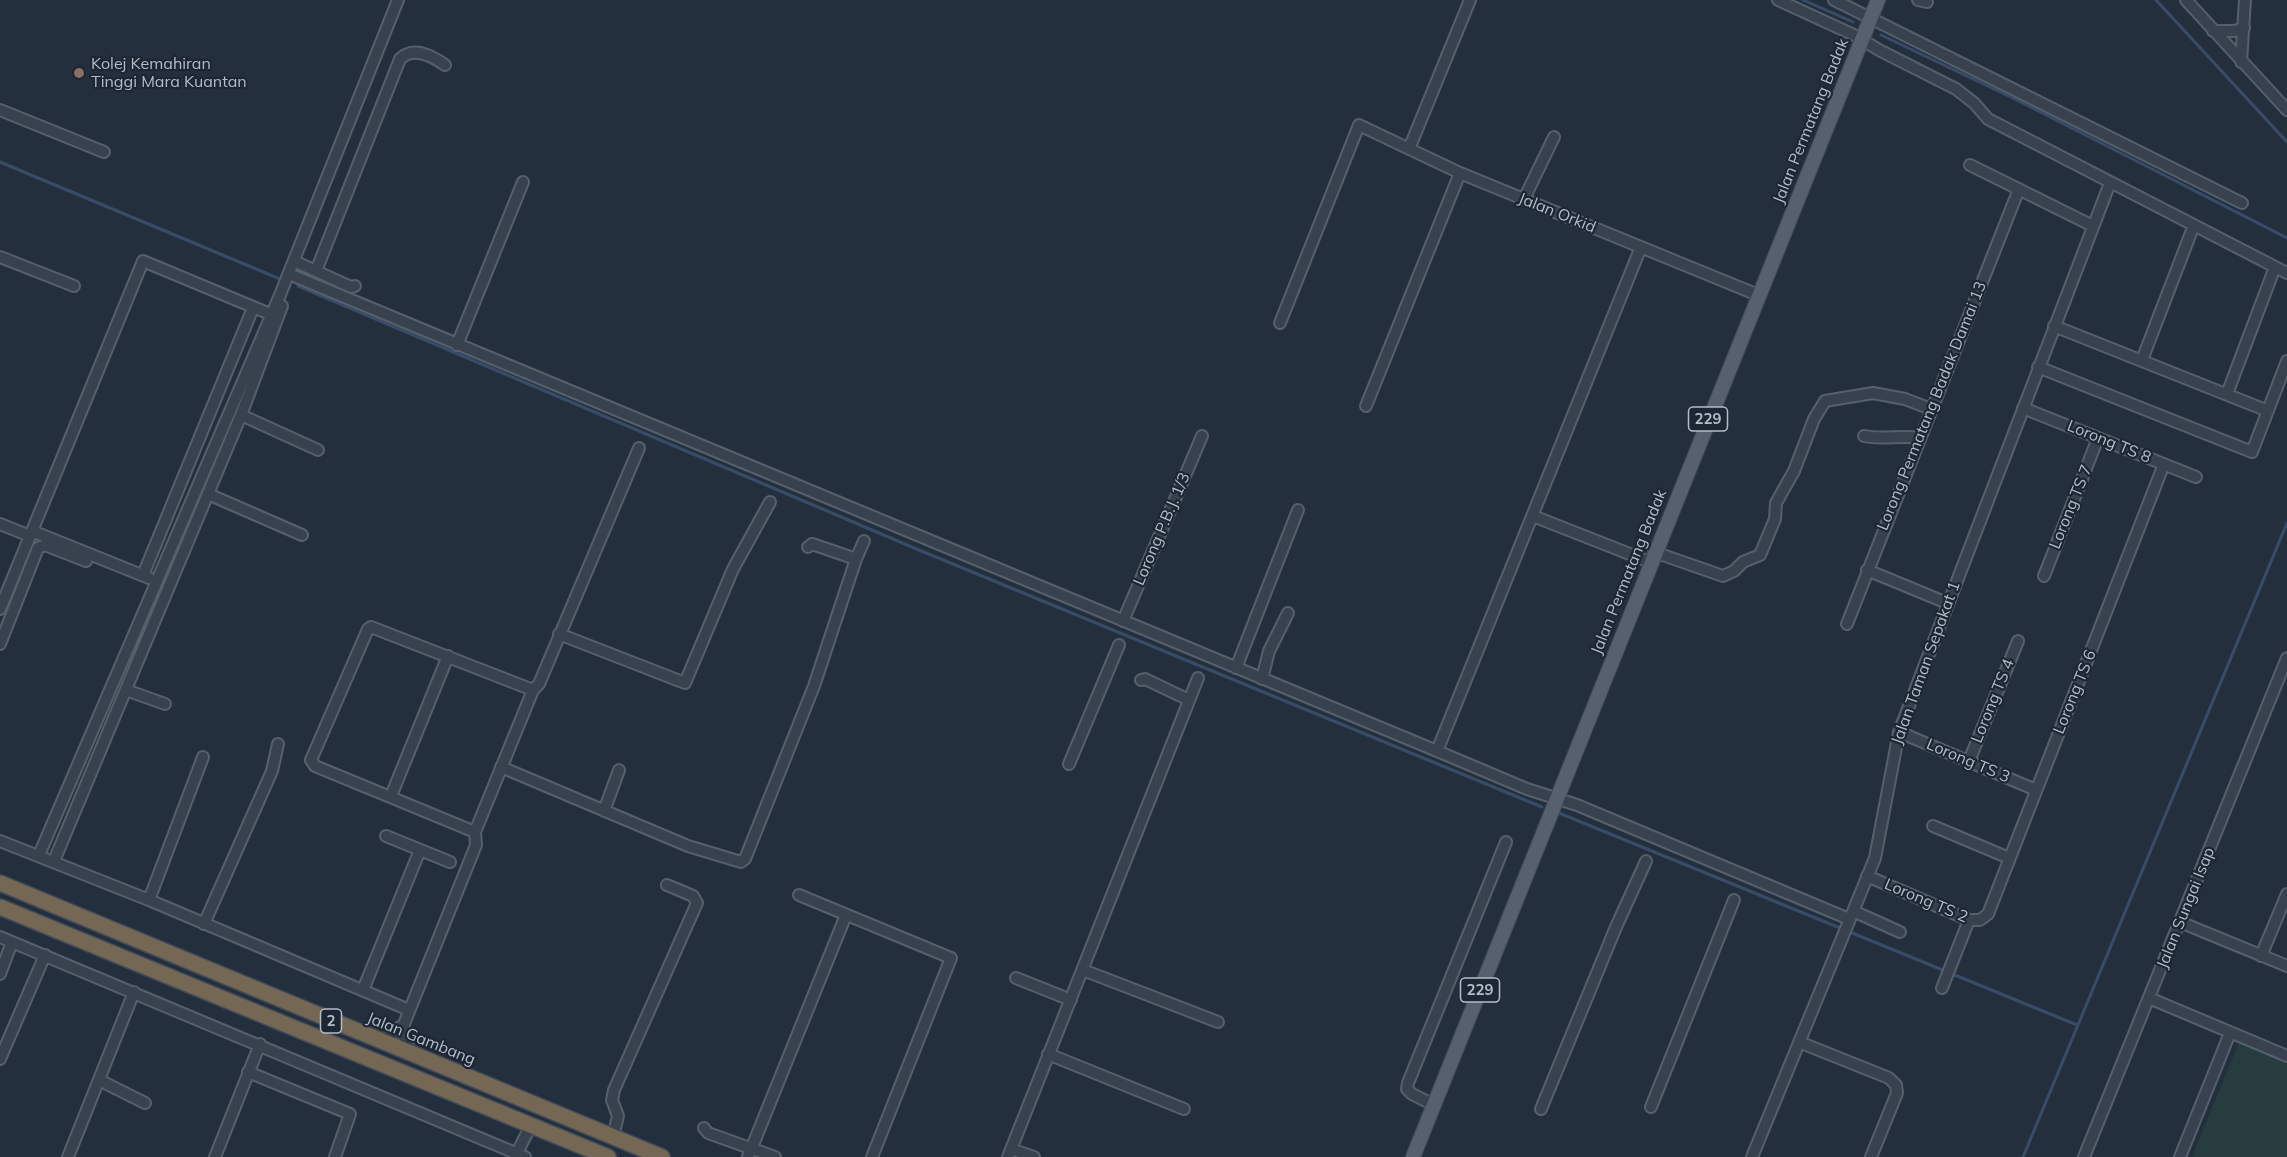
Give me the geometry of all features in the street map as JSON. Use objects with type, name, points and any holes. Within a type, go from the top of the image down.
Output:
[{"type":"highway","name":"Jalan Gambang","points":[[0,883],[662,1157]]},
{"type":"highway","name":"2","points":[[0,907],[608,1157]]},
{"type":"main road","name":"Jalan Permatang Badak","points":[[1413,1157],[1652,557],[1878,0]]},
{"type":"street","points":[[39,855],[289,274],[398,0]]},
{"type":"street","points":[[1409,149],[1470,0]]},
{"type":"street","points":[[1778,0],[1862,39],[1956,89],[1974,103],[1988,119],[2287,273]]},
{"type":"street","points":[[1834,0],[1871,16],[2242,203]]},
{"type":"street","points":[[2186,0],[2287,111]]},
{"type":"street","points":[[2241,62],[2245,0]]},
{"type":"street","points":[[2213,30],[2235,31],[2244,28]]},
{"type":"street","points":[[316,271],[400,59],[411,51],[417,51],[445,65]]},
{"type":"street","points":[[0,110],[104,152]]},
{"type":"street","name":"Jalan Orkid","points":[[1280,323],[1359,125],[1460,173],[1758,295]]},
{"type":"street","points":[[1524,199],[1554,137]]},
{"type":"street","points":[[1970,165],[2093,226]]},
{"type":"street","points":[[1366,406],[1460,173]]},
{"type":"street","points":[[457,345],[523,182]]},
{"type":"street","points":[[2023,408],[2110,183]]},
{"type":"street","name":"Lorong Permatang Badak Damai 13","points":[[1847,624],[2019,189]]},
{"type":"street","points":[[2142,360],[2194,225]]},
{"type":"street","points":[[1437,752],[1641,247]]},
{"type":"street","points":[[0,257],[74,286]]},
{"type":"street","points":[[0,609],[143,261],[270,314]]},
{"type":"street","points":[[294,261],[351,287],[355,286]]},
{"type":"street","points":[[2227,394],[2275,267]]},
{"type":"street","points":[[289,274],[1437,752],[1557,798],[1850,918],[1900,932]]},
{"type":"street","points":[[54,861],[241,415],[282,306]]},
{"type":"street","points":[[143,575],[253,308]]},
{"type":"street","points":[[2054,326],[2268,411]]},
{"type":"street","points":[[2038,367],[2252,452],[2287,361]]},
{"type":"street","points":[[1533,516],[1652,557],[1723,576],[1734,572],[1743,562],[1760,555],[1775,519],[1776,503],[1794,471],[1814,419],[1825,401],[1873,393],[1905,399],[1931,409]]},
{"type":"street","name":"Lorong TS 8","points":[[2023,408],[2196,477]]},
{"type":"street","name":"Jalan Taman Sepakat 1","points":[[1799,1042],[1867,876],[1880,838],[1899,732],[2023,408]]},
{"type":"street","points":[[241,415],[318,450]]},
{"type":"street","name":"Lorong P.B.J. 1/3","points":[[1123,621],[1202,436]]},
{"type":"street","points":[[1864,436],[1880,440],[1900,436],[1920,438]]},
{"type":"street","name":"Lorong TS 7","points":[[2044,576],[2098,438]]},
{"type":"street","points":[[411,1054],[404,1036],[404,1024],[476,845],[475,832],[533,690],[539,684],[639,448]]},
{"type":"street","name":"Lorong TS 6","points":[[1984,918],[2164,464]]},
{"type":"street","points":[[208,494],[302,535]]},
{"type":"street","points":[[559,634],[685,683],[733,569],[770,502]]},
{"type":"street","points":[[1236,668],[1298,510]]},
{"type":"street","points":[[0,524],[156,580]]},
{"type":"street","points":[[501,767],[688,846],[736,862],[745,859],[814,686],[864,541]]},
{"type":"street","points":[[808,547],[812,544],[856,559]]},
{"type":"street","points":[[0,644],[38,548],[45,545],[86,561]]},
{"type":"street","points":[[1867,570],[1947,603]]},
{"type":"street","points":[[1262,679],[1269,651],[1288,613]]},
{"type":"street","points":[[475,832],[315,766],[310,760],[368,629],[375,627],[533,690]]},
{"type":"street","name":"Lorong TS 4","points":[[1968,761],[2018,641]]},
{"type":"street","points":[[1069,764],[1119,645]]},
{"type":"street","points":[[391,796],[448,656]]},
{"type":"street","name":"Jalan Sungai Isap","points":[[2085,1157],[2287,658]]},
{"type":"street","points":[[1034,1157],[1009,1153],[1083,970],[1084,958],[1198,678]]},
{"type":"street","points":[[1141,680],[1145,679],[1189,700]]},
{"type":"street","points":[[126,690],[165,704]]},
{"type":"street","name":"Lorong TS 3","points":[[1899,732],[2036,790]]},
{"type":"street","points":[[204,924],[272,771],[278,744]]},
{"type":"street","points":[[149,900],[203,758]]},
{"type":"street","points":[[604,811],[619,770]]},
{"type":"street","points":[[1933,826],[2009,858]]},
{"type":"street","points":[[386,836],[450,862]]},
{"type":"street","points":[[0,841],[149,900],[409,1010]]},
{"type":"street","points":[[1434,1105],[1412,1094],[1407,1089],[1408,1083],[1506,842]]},
{"type":"street","points":[[363,990],[420,850]]},
{"type":"street","points":[[1541,1109],[1616,927],[1646,861]]},
{"type":"street","name":"Lorong TS 2","points":[[1867,876],[1969,920],[1984,918]]},
{"type":"street","points":[[613,1137],[618,1116],[612,1100],[614,1090],[697,903],[693,896],[667,885]]},
{"type":"street","points":[[2261,956],[2287,894]]},
{"type":"street","points":[[799,895],[951,958],[872,1157]]},
{"type":"street","points":[[1651,1107],[1734,900]]},
{"type":"street","points":[[750,1152],[846,915]]},
{"type":"street","points":[[1943,985],[1969,920]]},
{"type":"street","points":[[2180,922],[2287,966]]},
{"type":"street","points":[[0,937],[260,1044],[519,1156],[531,1125]]},
{"type":"street","points":[[0,974],[12,942]]},
{"type":"street","points":[[0,1059],[45,955]]},
{"type":"street","points":[[1083,970],[1218,1022]]},
{"type":"street","points":[[1016,978],[1071,1000]]},
{"type":"street","points":[[68,1157],[134,992]]},
{"type":"street","points":[[2149,998],[2287,1056]]},
{"type":"street","points":[[377,1040],[387,1038],[404,1024]]},
{"type":"street","points":[[2180,1157],[2230,1033]]},
{"type":"street","points":[[1752,1157],[1799,1042],[1889,1078],[1896,1085],[1897,1094],[1871,1157]]},
{"type":"street","points":[[215,1157],[260,1044]]},
{"type":"street","points":[[1048,1054],[1184,1109]]},
{"type":"street","points":[[248,1072],[350,1114],[335,1157]]},
{"type":"street","points":[[99,1080],[145,1103]]},
{"type":"street","points":[[704,1128],[708,1133],[750,1152],[775,1157]]},
{"type":"green space","points":[[2240,1040],[2287,1060],[2287,1157],[2192,1157]]},
{"type":"waterway","points":[[1803,0],[1853,22]]},
{"type":"waterway","points":[[2156,0],[2287,142]]},
{"type":"waterway","points":[[1881,35],[2015,99],[2287,238]]},
{"type":"waterway","points":[[0,162],[280,279]]},
{"type":"waterway","points":[[298,286],[919,550],[1542,807]]},
{"type":"waterway","points":[[2023,1157],[2287,523]]},
{"type":"waterway","points":[[1559,813],[2077,1025]]},
{"type":"place","name":"Kolej Kemahiran Tinggi Mara Kuantan","points":[[79,73]]}]
